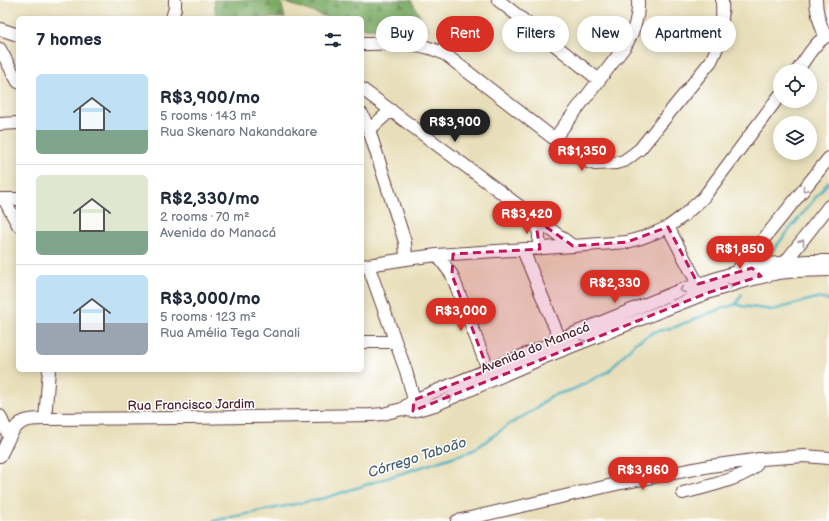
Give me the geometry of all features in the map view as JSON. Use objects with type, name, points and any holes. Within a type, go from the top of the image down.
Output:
[{"type":"street","points":[[173,16],[175,0]]},
{"type":"street","points":[[498,0],[598,80]]},
{"type":"street","points":[[554,139],[626,45],[636,20],[638,0]]},
{"type":"street","points":[[364,44],[415,44],[437,49],[575,155],[585,161],[595,164],[616,163],[624,161],[640,149],[711,61],[717,50],[720,39],[722,26],[722,0]]},
{"type":"street","points":[[802,64],[811,51],[827,35],[818,17],[816,0]]},
{"type":"street","points":[[0,29],[16,34]]},
{"type":"street","points":[[0,49],[16,78]]},
{"type":"street","points":[[364,90],[534,219],[573,246]]},
{"type":"street","points":[[410,407],[406,371],[365,266],[437,255],[627,242],[641,238],[668,227],[703,198],[773,104]]},
{"type":"street","points":[[370,130],[391,110]]},
{"type":"street","points":[[364,118],[370,130],[405,242],[412,258]]},
{"type":"street","points":[[0,124],[16,124]]},
{"type":"street","points":[[736,272],[829,158]]},
{"type":"street","points":[[2,199],[16,199]]},
{"type":"street","points":[[2,199],[16,222]]},
{"type":"street","points":[[778,273],[829,206]]},
{"type":"street","points":[[534,219],[539,234],[539,249]]},
{"type":"street","points":[[668,227],[701,290]]},
{"type":"street","points":[[523,250],[562,344]]},
{"type":"street","points":[[754,251],[752,268],[761,276]]},
{"type":"street","points":[[452,275],[453,254]]},
{"type":"street","points":[[437,255],[452,275],[490,375]]},
{"type":"street","name":"Avenida do Manacá","points":[[701,290],[736,272],[766,264],[829,261]]},
{"type":"street","name":"Avenida do Manacá","points":[[410,407],[490,375],[541,348],[562,344],[678,291],[701,290],[778,273],[829,270]]},
{"type":"street","points":[[364,342],[395,342]]},
{"type":"street","points":[[45,418],[49,372]]},
{"type":"street","name":"Rua Francisco Jardim","points":[[0,456],[14,429],[21,423],[28,420],[45,418],[188,418],[371,415],[383,414],[410,407]]},
{"type":"street","points":[[0,416],[9,437]]},
{"type":"street","points":[[457,521],[621,483],[710,466],[758,459],[804,456],[829,458]]},
{"type":"street","points":[[683,493],[708,487],[745,474],[756,465],[758,459]]},
{"type":"highlighted area","points":[[535,219],[573,246],[627,242],[668,227],[698,284],[752,268],[761,276],[707,293],[413,411],[414,400],[488,370],[452,275],[453,254],[540,249]]},
{"type":"green space","points":[[214,0],[411,0],[420,16],[376,16],[376,28],[364,28],[364,16],[323,16],[281,1],[285,16],[216,16]]},
{"type":"waterway","points":[[773,250],[829,181]]},
{"type":"waterway","points":[[736,304],[742,294]]},
{"type":"waterway","name":"Córrego Taboão","points":[[213,521],[325,498],[474,450],[508,425],[534,410],[551,396],[574,389],[609,371],[635,343],[654,332],[675,327],[736,304],[773,310],[816,298],[829,300]]}]
